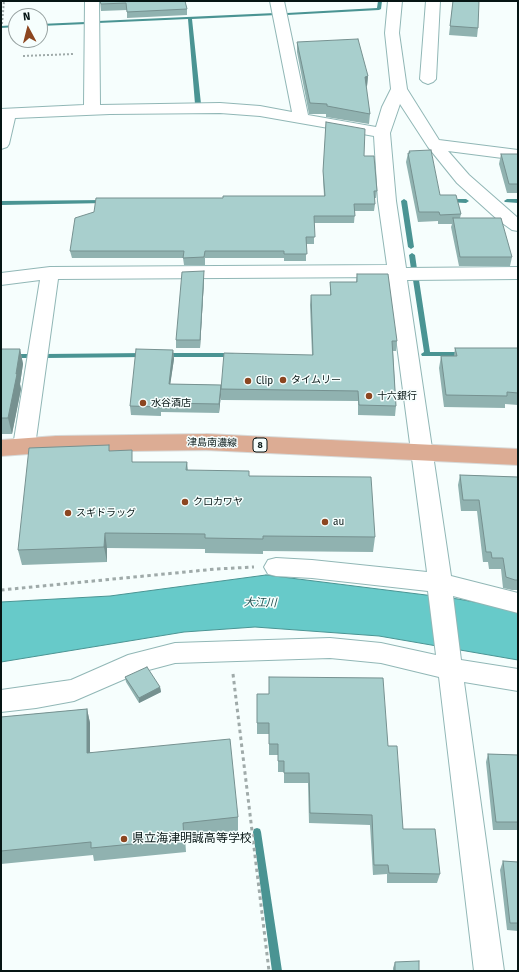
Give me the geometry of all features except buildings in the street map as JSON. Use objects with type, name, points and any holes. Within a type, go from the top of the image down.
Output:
[{"type":"main road","name":"津島南濃線","points":[[1,448],[56,444],[206,442],[518,457]]},
{"type":"street","points":[[92,1],[92,110]]},
{"type":"street","points":[[277,1],[301,118]]},
{"type":"street","points":[[395,1],[392,33],[400,89],[411,110],[434,144],[463,179],[504,216],[518,226]]},
{"type":"street","points":[[428,79],[434,1]]},
{"type":"street","points":[[400,89],[390,108],[382,133],[387,201],[398,272],[440,587],[489,971]]},
{"type":"street","points":[[1,144],[4,114],[92,110],[220,108],[260,110],[382,133]]},
{"type":"street","points":[[434,144],[518,155]]},
{"type":"street","points":[[1,278],[50,273],[518,273]]},
{"type":"street","points":[[24,446],[50,273]]},
{"type":"street","points":[[276,567],[312,569],[440,587],[518,603]]},
{"type":"street","points":[[1,701],[36,697],[74,690],[137,662],[175,653],[230,650],[330,648],[381,653],[449,662],[518,680]]},
{"type":"path","points":[[2,24],[4,1]]},
{"type":"path","points":[[23,56],[92,52]]},
{"type":"path","points":[[1,590],[216,569],[276,567]]},
{"type":"path","points":[[230,650],[270,971]]},
{"type":"water","name":"大江川","points":[[266,575],[458,599],[518,610],[518,660],[379,636],[255,627],[184,632],[1,662],[1,602],[110,596]]},
{"type":"waterway","points":[[287,14],[379,9],[380,1]]},
{"type":"waterway","points":[[98,22],[275,14]]},
{"type":"waterway","points":[[190,18],[198,104]]},
{"type":"waterway","points":[[48,25],[85,23]]},
{"type":"waterway","points":[[1,27],[8,27]]},
{"type":"waterway","points":[[404,201],[411,247]]},
{"type":"waterway","points":[[449,201],[466,201]]},
{"type":"waterway","points":[[507,201],[518,201]]},
{"type":"waterway","points":[[1,203],[105,202]]},
{"type":"waterway","points":[[412,255],[414,269]]},
{"type":"waterway","points":[[416,280],[427,354]]},
{"type":"waterway","points":[[427,354],[464,354]]},
{"type":"waterway","points":[[45,356],[145,355]]},
{"type":"waterway","points":[[165,355],[233,355]]},
{"type":"waterway","points":[[1,356],[30,356]]},
{"type":"waterway","points":[[257,832],[277,971]]},
{"type":"place","name":"タイムリー","points":[[283,380]]},
{"type":"place","name":"Clip","points":[[248,381]]},
{"type":"place","name":"十六銀行","points":[[369,396]]},
{"type":"place","name":"水谷酒店","points":[[143,403]]},
{"type":"place","name":"クロカワヤ","points":[[185,502]]},
{"type":"place","name":"スギドラッグ","points":[[68,513]]},
{"type":"place","name":"au","points":[[325,522]]},
{"type":"place","name":"県立海津明誠高等学校","points":[[124,839]]}]
